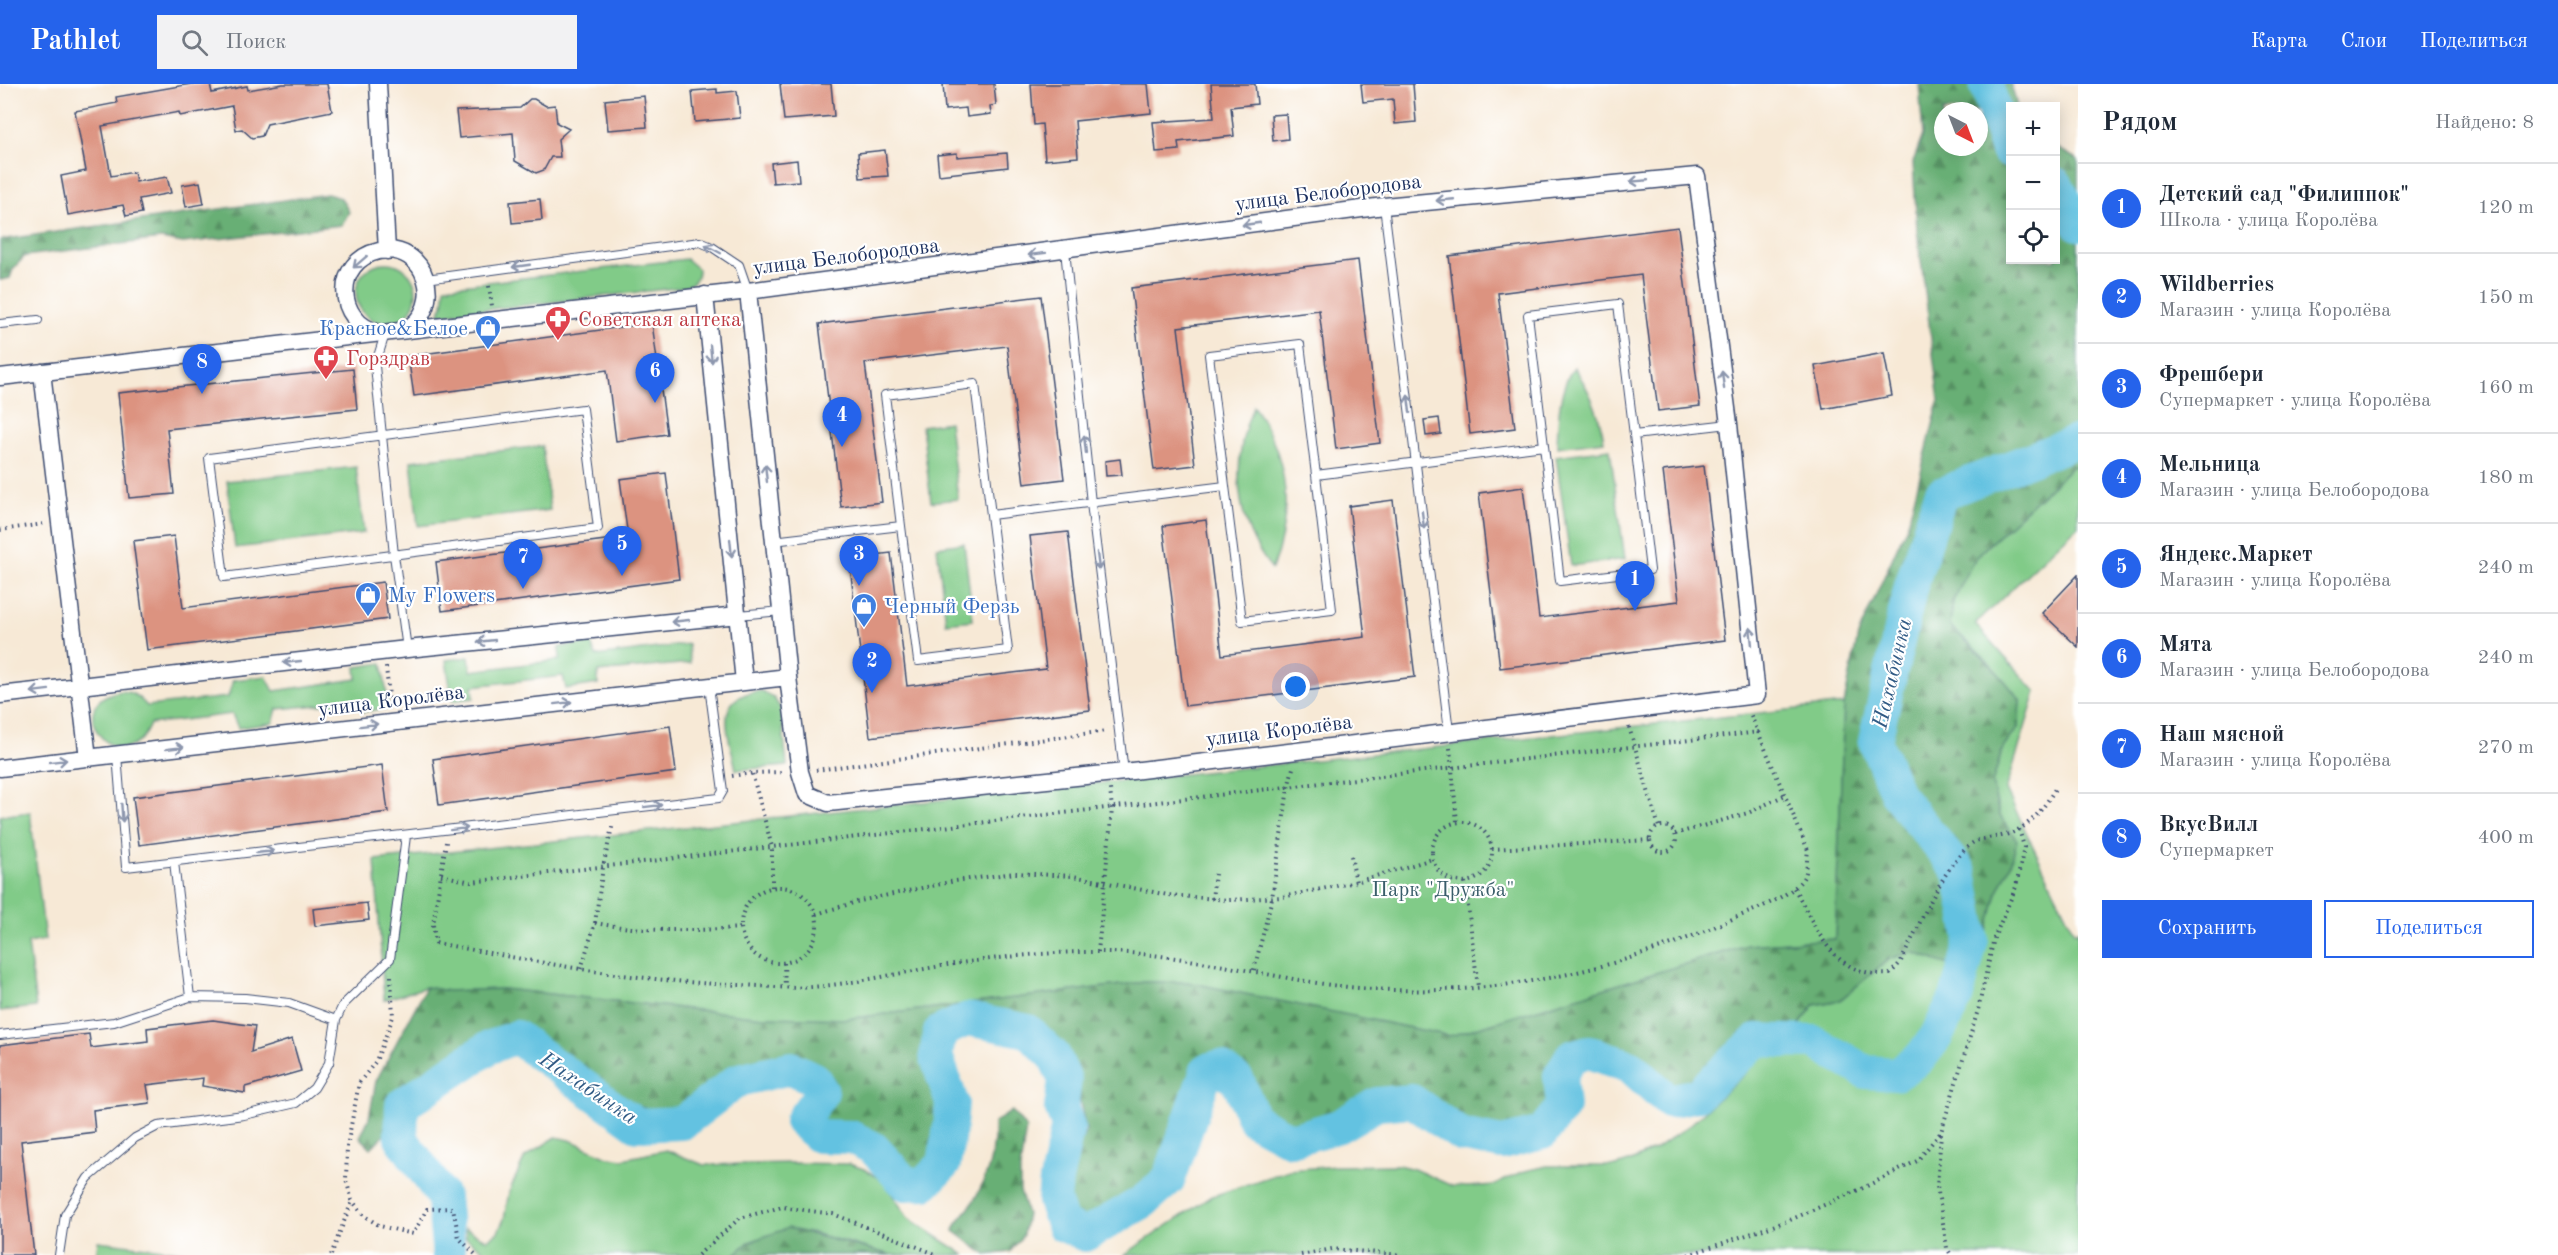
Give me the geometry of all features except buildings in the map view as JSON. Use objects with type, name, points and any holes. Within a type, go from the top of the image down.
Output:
[{"type":"street","points":[[378,84],[387,251]]},
{"type":"street","name":"улица Белобородова","points":[[0,377],[748,291],[1384,206],[1697,176],[1729,424]]},
{"type":"street","points":[[382,334],[359,324],[350,313],[346,299],[345,285],[351,271],[360,260],[373,253],[387,251],[401,253],[414,261],[426,279],[428,292],[426,305],[420,317],[404,330]]},
{"type":"street","points":[[748,291],[773,541],[800,772]]},
{"type":"street","points":[[705,295],[744,682]]},
{"type":"street","points":[[42,372],[88,758]]},
{"type":"street","points":[[1729,424],[1749,695]]},
{"type":"street","points":[[0,695],[407,649],[738,615]]},
{"type":"street","name":"улица Королёва","points":[[0,768],[788,677]]},
{"type":"street","name":"улица Королёва","points":[[800,772],[807,794],[828,803],[1116,772],[1749,695]]},
{"type":"lane","points":[[1384,206],[1449,731]]},
{"type":"lane","points":[[426,279],[699,242],[712,247],[739,265],[748,291]]},
{"type":"lane","points":[[1065,250],[1091,502],[1119,729],[1116,772]]},
{"type":"lane","points":[[1618,304],[1634,435],[1650,570],[1560,581],[1528,315],[1618,304]]},
{"type":"lane","points":[[0,324],[38,320]]},
{"type":"lane","points":[[382,334],[375,366],[394,555],[407,649]]},
{"type":"lane","points":[[1300,344],[1316,475],[1332,610],[1242,621],[1209,355],[1300,344]]},
{"type":"lane","points":[[975,384],[991,515],[1008,650],[918,661],[885,395],[975,384]]},
{"type":"lane","points":[[583,409],[598,528],[224,577],[209,458],[383,435],[583,409]]},
{"type":"lane","points":[[1634,435],[1729,424]]},
{"type":"lane","points":[[1316,475],[1544,446]]},
{"type":"lane","points":[[991,515],[1225,486]]},
{"type":"lane","points":[[773,541],[901,526]]},
{"type":"lane","points":[[738,615],[781,611]]},
{"type":"lane","points":[[117,754],[126,867],[406,836],[719,798],[723,795],[709,686]]},
{"type":"lane","points":[[59,1255],[65,1215],[88,1178],[127,1145],[158,1126],[244,1115],[296,1103],[314,1088],[329,1063],[336,1020],[343,1005],[390,959],[406,836]]},
{"type":"lane","points":[[174,862],[190,997]]},
{"type":"lane","points":[[0,1035],[114,1022],[190,997],[245,998],[289,1003],[336,1020]]},
{"type":"path","points":[[489,286],[493,312]]},
{"type":"path","points":[[0,530],[60,522]]},
{"type":"path","points":[[384,652],[392,723]]},
{"type":"path","points":[[448,831],[433,925],[436,943],[650,980],[808,987],[870,980],[955,964],[1098,952],[1216,963],[1323,984],[1383,990],[1442,991],[1518,984],[1592,970],[1690,938],[1774,900],[1794,888],[1805,874],[1808,850],[1759,732],[1749,695]]},
{"type":"path","points":[[1624,710],[1659,826]]},
{"type":"path","points":[[772,887],[772,847],[752,773],[800,772],[1119,729]]},
{"type":"path","points":[[1449,731],[1457,822]]},
{"type":"path","points":[[441,875],[471,882],[1759,732]]},
{"type":"path","points":[[1254,970],[1272,898],[1288,788],[1298,750]]},
{"type":"path","points":[[1098,952],[1116,772]]},
{"type":"path","points":[[1794,888],[1829,951],[1854,968],[1875,975],[1890,974],[1900,963],[1945,878],[1962,852],[1973,842],[2013,834],[2044,810],[2056,787]]},
{"type":"path","points":[[1675,834],[1710,826],[1748,813],[1785,795]]},
{"type":"path","points":[[581,969],[595,923],[603,867],[616,810]]},
{"type":"path","points":[[1457,822],[1476,825],[1484,831],[1492,849],[1492,858],[1482,875],[1465,882],[1448,879],[1441,874],[1432,859],[1434,839],[1440,831],[1457,822]]},
{"type":"path","points":[[1659,826],[1668,827],[1675,834],[1674,847],[1663,853],[1656,851],[1650,840],[1650,834],[1659,826]]},
{"type":"path","points":[[1951,1255],[1947,1248],[1937,1186],[1941,1132],[1978,1010],[1994,938],[2016,887],[2024,847],[2019,829]]},
{"type":"path","points":[[1492,849],[1650,840]]},
{"type":"path","points":[[1351,856],[1356,882]]},
{"type":"path","points":[[816,914],[860,901],[1016,873],[1073,876],[1168,895],[1212,899],[1272,898],[1356,882],[1432,859]]},
{"type":"path","points":[[1212,899],[1215,874]]},
{"type":"path","points":[[1465,882],[1478,987]]},
{"type":"path","points":[[772,887],[794,890],[811,903],[816,914],[816,936],[811,946],[795,960],[784,963],[764,960],[755,955],[743,938],[742,917],[752,898],[772,887]]},
{"type":"path","points":[[595,923],[634,930],[696,931],[741,928]]},
{"type":"path","points":[[784,963],[785,987]]},
{"type":"path","points":[[392,997],[393,1017],[376,1061],[359,1083],[353,1110],[346,1147],[346,1180],[352,1200],[363,1215],[380,1226],[413,1234],[427,1209],[453,1208],[459,1238],[476,1255]]},
{"type":"path","points":[[1688,1255],[1790,1220],[1863,1188],[1917,1161],[1941,1132]]},
{"type":"path","points":[[331,1255],[352,1200]]},
{"type":"path","points":[[698,1255],[740,1218],[782,1207],[833,1214],[938,1255]]},
{"type":"path","points":[[1301,1255],[1332,1249],[1402,1255]]},
{"type":"green space","points":[[1919,84],[2011,84],[2016,102],[2006,102],[2006,264],[2060,264],[2060,149],[2078,160],[2078,466],[2072,467],[1982,551],[1973,562],[1953,601],[1950,626],[1987,661],[2020,700],[2018,728],[2003,748],[1992,783],[1999,814],[2017,840],[2011,864],[1997,893],[1984,943],[1973,964],[1952,966],[1912,952],[1889,959],[1840,1000],[1814,1005],[1797,1028],[1777,1034],[1767,1029],[1743,1038],[1726,1054],[1712,1073],[1693,1084],[1671,1088],[1652,1077],[1638,1061],[1620,1048],[1597,1044],[1575,1045],[1560,1060],[1552,1081],[1551,1103],[1537,1120],[1516,1132],[1494,1133],[1453,1118],[1416,1096],[1394,1094],[1372,1097],[1351,1105],[1334,1121],[1313,1128],[1291,1128],[1270,1117],[1223,1064],[1201,1065],[1179,1103],[1162,1173],[1146,1189],[1127,1201],[1107,1209],[1089,1224],[1067,1216],[1066,1194],[1077,1150],[1086,1130],[1077,1088],[1068,1067],[1008,1022],[934,1030],[925,1049],[929,1070],[947,1111],[942,1156],[931,1174],[909,1175],[863,1128],[840,1131],[818,1123],[823,1098],[822,1085],[808,1064],[786,1061],[742,1071],[726,1085],[685,1106],[662,1113],[619,1101],[582,1075],[539,1052],[523,1036],[501,1036],[481,1045],[415,1113],[386,1133],[371,1148],[360,1137],[369,1118],[376,1081],[426,987],[448,991],[503,989],[763,1017],[846,1019],[1145,982],[1187,982],[1450,1036],[1747,945],[1835,939],[1844,704],[1858,635],[1908,523],[1939,401],[1917,230],[1913,162],[1923,135]]},
{"type":"green space","points":[[327,194],[341,198],[349,212],[342,225],[183,243],[161,239],[25,256],[13,269],[10,278],[0,280],[0,240]]},
{"type":"green space","points":[[686,259],[698,269],[698,273],[695,281],[684,287],[438,315],[443,305],[445,287]]},
{"type":"green space","points":[[380,263],[392,263],[403,268],[411,276],[416,293],[414,305],[403,318],[392,323],[380,323],[369,318],[361,310],[356,299],[356,287],[361,276],[369,268]]},
{"type":"green space","points":[[1574,367],[1593,402],[1604,441],[1557,447],[1562,395]]},
{"type":"green space","points":[[1253,406],[1274,444],[1281,464],[1284,484],[1283,526],[1272,569],[1249,531],[1240,490],[1241,448]]},
{"type":"green space","points":[[949,422],[958,499],[931,502],[922,426]]},
{"type":"green space","points":[[542,446],[550,510],[418,526],[411,461]]},
{"type":"green space","points":[[1610,449],[1625,559],[1571,566],[1556,456]]},
{"type":"green space","points":[[2078,466],[2078,526],[1975,624],[2036,692],[2006,790],[2074,932],[2078,931],[2078,1255],[1124,1255],[1210,1197],[1289,1170],[1336,1166],[1398,1165],[1414,1169],[1452,1186],[1467,1187],[1495,1185],[1521,1172],[1547,1166],[1616,1166],[1629,1162],[1656,1149],[1691,1124],[1745,1074],[1777,1034],[1797,1028],[1814,1005],[1840,1000],[1889,959],[1912,952],[1952,966],[1984,943],[1997,893],[2011,864],[1992,783],[2003,748],[2018,728],[2020,700],[1987,661],[1950,626],[1953,601],[1973,562],[1982,551],[2072,467]]},
{"type":"green space","points":[[356,467],[364,533],[235,548],[227,481]]},
{"type":"green space","points":[[964,543],[973,620],[946,623],[937,547]]},
{"type":"green space","points":[[591,643],[596,656],[688,644],[690,663],[598,672],[598,684],[566,689],[563,676],[473,686],[474,698],[452,701],[446,660],[469,657],[471,671],[560,660],[559,647]]},
{"type":"green space","points":[[382,663],[389,708],[363,712],[361,701],[277,709],[273,723],[238,728],[232,714],[150,724],[139,741],[126,748],[113,746],[102,737],[94,725],[93,712],[100,700],[116,692],[133,694],[147,706],[228,697],[233,680],[266,676],[274,691],[357,679],[356,667]]},
{"type":"green space","points":[[762,691],[774,698],[781,709],[787,766],[736,770],[727,730],[729,708],[735,700],[746,694]]},
{"type":"green space","name":"Парк \"Дружба\"","points":[[1844,704],[1835,939],[1747,945],[1450,1036],[1187,982],[1145,982],[846,1019],[763,1017],[503,989],[448,991],[426,987],[384,1000],[375,860]]},
{"type":"green space","points":[[30,812],[45,940],[28,943],[36,1007],[0,1011],[0,816]]},
{"type":"green space","points":[[1012,1111],[1026,1128],[1020,1169],[1020,1191],[1027,1214],[1023,1235],[1010,1252],[986,1255],[954,1231],[985,1178],[993,1145],[994,1123]]},
{"type":"green space","points":[[556,1137],[570,1140],[608,1157],[623,1159],[666,1150],[704,1165],[849,1164],[877,1177],[886,1185],[908,1218],[965,1255],[891,1255],[810,1232],[749,1242],[734,1255],[491,1255],[466,1238],[465,1228],[487,1240],[498,1232],[504,1219],[509,1192],[525,1157]]},
{"type":"green space","points":[[788,1228],[891,1255],[734,1255],[749,1242]]},
{"type":"green space","points":[[98,1241],[212,1255],[96,1255]]},
{"type":"waterway","name":"Нахабинка","points":[[1986,84],[2006,147]]},
{"type":"waterway","name":"Нахабинка","points":[[2060,191],[2078,224]]},
{"type":"waterway","name":"Нахабинка","points":[[449,1255],[443,1197],[401,1138],[402,1105],[488,1048],[516,1037],[637,1125],[682,1123],[738,1080],[791,1068],[814,1079],[822,1092],[801,1121],[818,1136],[851,1137],[873,1148],[906,1184],[925,1183],[944,1164],[952,1103],[936,1055],[940,1032],[968,1019],[1028,1031],[1054,1056],[1065,1080],[1061,1107],[1068,1126],[1056,1180],[1054,1201],[1063,1225],[1085,1235],[1143,1202],[1169,1179],[1207,1070],[1218,1067],[1238,1081],[1254,1120],[1291,1140],[1339,1126],[1377,1104],[1412,1101],[1461,1135],[1502,1143],[1542,1133],[1563,1106],[1560,1076],[1571,1057],[1589,1052],[1631,1067],[1669,1101],[1697,1095],[1757,1040],[1814,1042],[1866,1072],[1896,1074],[1920,1058],[1936,1037],[1956,998],[1972,939],[1960,872],[1897,794],[1875,741],[1911,586],[1941,494],[2078,441]]},
{"type":"place","name":"Советская аптека","points":[[558,342]]},
{"type":"place","name":"Красное&Белое","points":[[488,351]]},
{"type":"place","name":"Горздрав","points":[[326,381]]},
{"type":"place","name":"ВкусВилл","points":[[202,394]]},
{"type":"place","name":"Мята","points":[[655,403]]},
{"type":"place","name":"Мельница","points":[[842,447]]},
{"type":"place","name":"Яндекс.Маркет","points":[[622,576]]},
{"type":"place","name":"Фрешбери","points":[[859,586]]},
{"type":"place","name":"Наш мясной","points":[[523,589]]},
{"type":"place","name":"Детский сад \"Филиппок\"","points":[[1635,611]]},
{"type":"place","name":"My Flowers","points":[[368,618]]},
{"type":"place","name":"Черный Ферзь","points":[[864,629]]},
{"type":"place","name":"Wildberries","points":[[872,693]]}]
